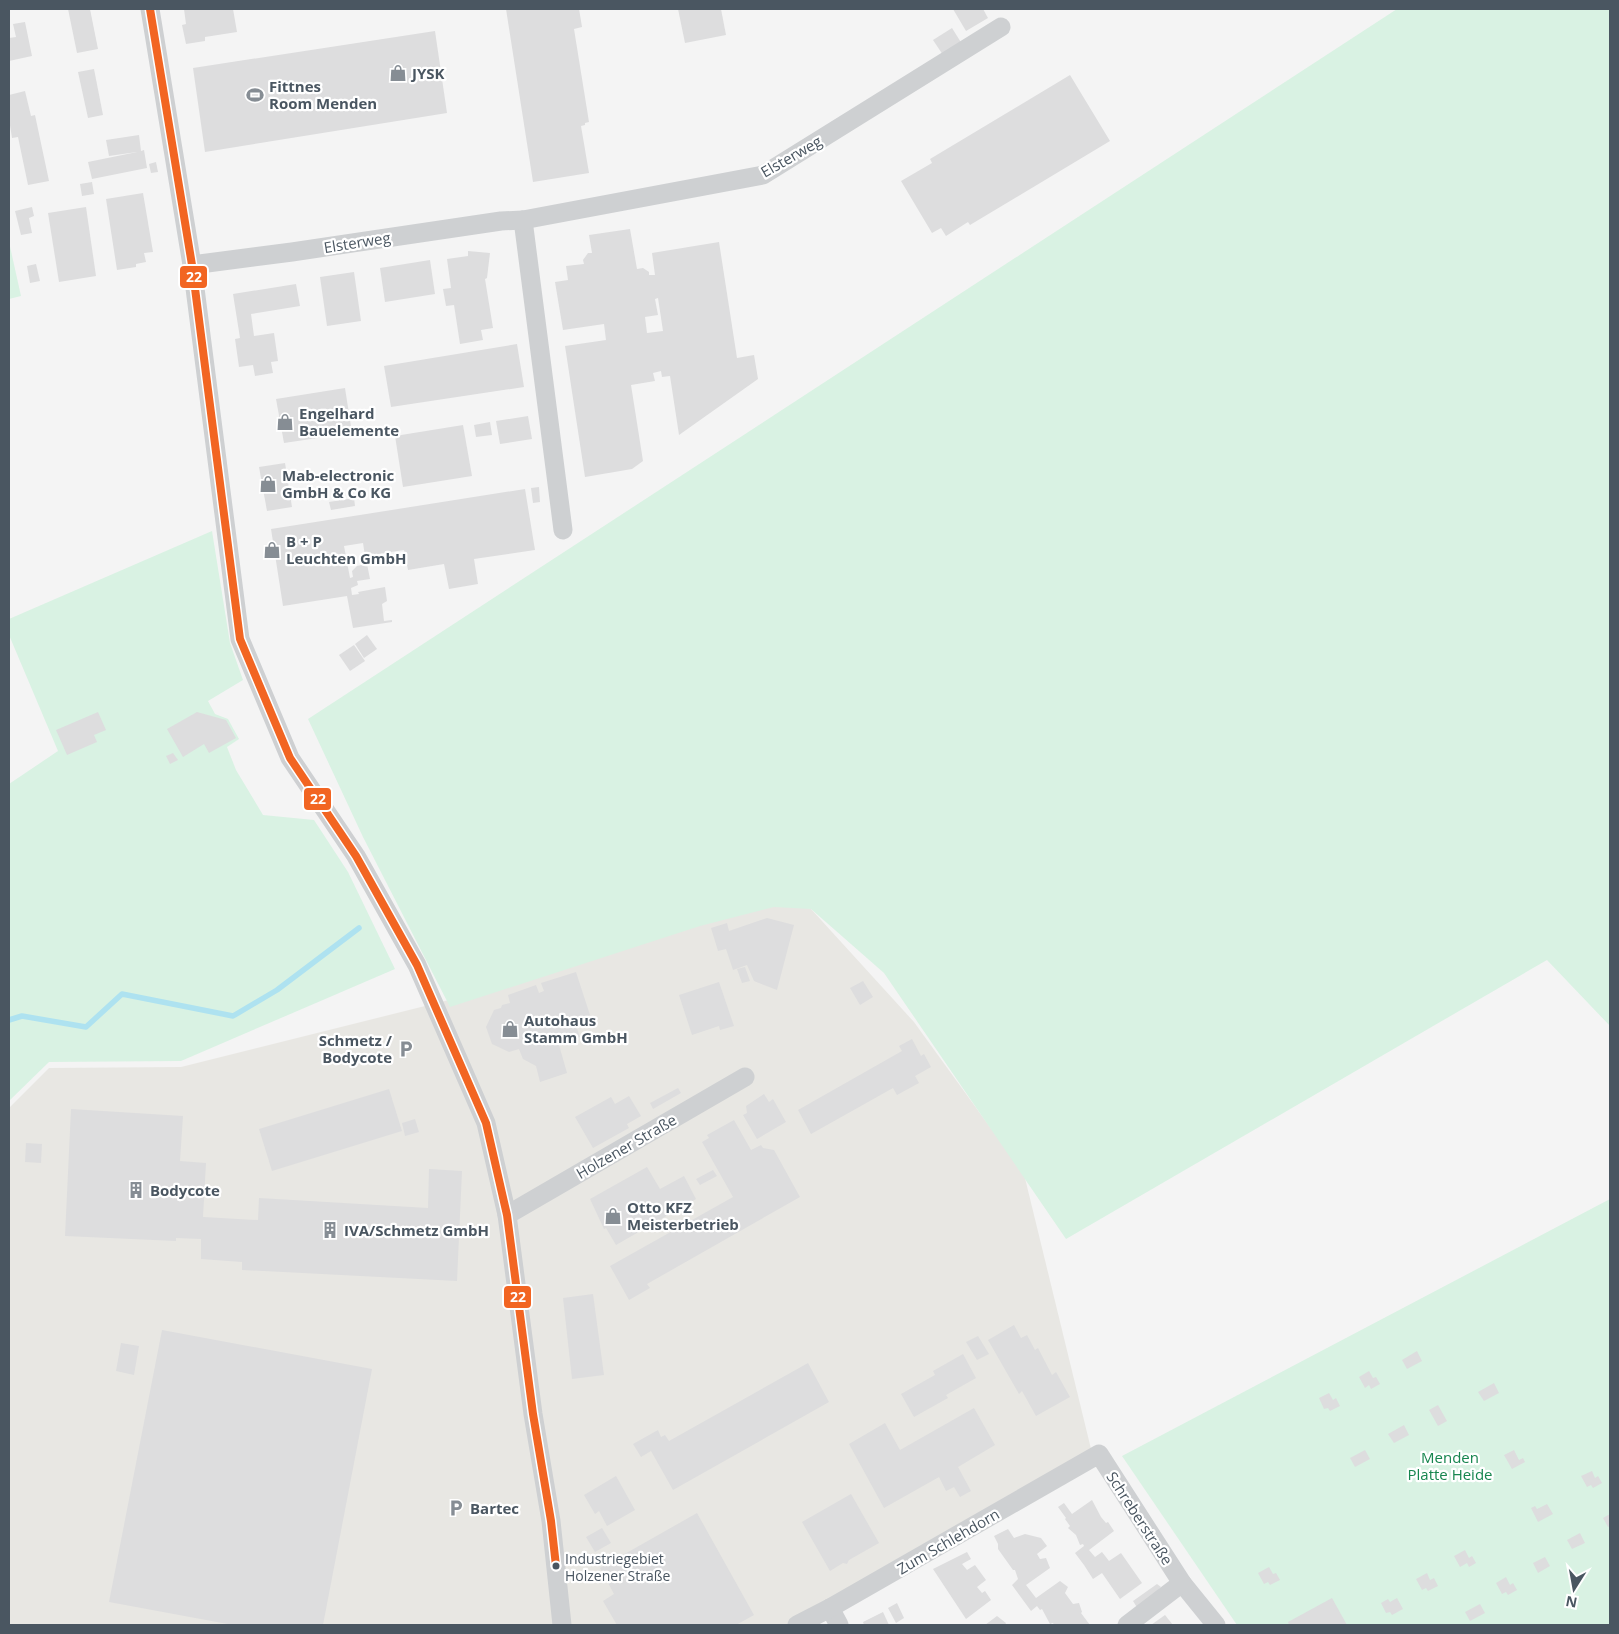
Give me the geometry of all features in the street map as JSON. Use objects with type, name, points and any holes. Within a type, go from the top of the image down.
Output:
[{"type":"street","points":[[150,9],[192,264],[240,639],[290,758],[356,856],[417,965],[486,1123],[508,1216],[534,1414],[551,1521],[562,1625]]},
{"type":"street","name":"Elsterweg","points":[[192,264],[292,252],[500,221],[523,220],[763,175],[1001,27]]},
{"type":"street","points":[[523,220],[563,530]]},
{"type":"street","name":"Holzener Straße","points":[[508,1216],[745,1077]]},
{"type":"street","name":"Schreberstraße","points":[[1099,1454],[1182,1583],[1216,1625]]},
{"type":"street","name":"Zum Schlehdorn","points":[[797,1625],[1099,1454]]},
{"type":"street","points":[[1127,1625],[1182,1583]]},
{"type":"street","points":[[830,1608],[839,1625]]},
{"type":"shaded area","points":[[775,901],[811,909],[914,1022],[1024,1174],[1092,1453],[798,1625],[9,1625],[9,1108],[49,1068],[181,1067],[501,987]]},
{"type":"green space","points":[[1397,9],[1610,9],[1610,1026],[1547,960],[1066,1239],[884,973],[811,909],[774,907],[700,926],[450,1007],[363,837],[308,719]]},
{"type":"green space","points":[[9,242],[21,296],[9,299]]},
{"type":"green space","points":[[212,531],[230,643],[243,680],[208,701],[215,714],[228,719],[239,739],[227,747],[236,770],[263,815],[314,820],[348,872],[395,969],[181,1061],[49,1062],[9,1101],[9,784],[58,751],[9,635],[9,619]]},
{"type":"green space","name":"Menden Platte Heide","points":[[1610,1199],[1610,1625],[1237,1625],[1122,1456]]},
{"type":"building","points":[[68,9],[90,9],[98,49],[77,53]]},
{"type":"building","points":[[184,9],[233,9],[237,32],[205,37],[205,41],[186,44],[182,25],[186,24]]},
{"type":"building","points":[[506,9],[579,9],[582,27],[574,29],[589,122],[581,126],[589,173],[533,182]]},
{"type":"building","points":[[678,9],[721,9],[726,35],[685,43]]},
{"type":"building","points":[[953,9],[983,9],[988,18],[966,31]]},
{"type":"building","points":[[25,22],[32,56],[9,61],[9,38],[16,37],[13,24]]},
{"type":"building","points":[[952,28],[962,44],[943,55],[933,40]]},
{"type":"building","points":[[435,31],[447,113],[205,152],[193,68]]},
{"type":"building","points":[[94,69],[103,115],[88,118],[78,72]]},
{"type":"building","points":[[1070,75],[1110,141],[970,225],[968,222],[946,236],[941,228],[932,233],[901,181],[932,163],[930,159]]},
{"type":"building","points":[[25,91],[31,116],[35,115],[49,181],[28,185],[18,137],[12,138],[9,119],[9,95]]},
{"type":"building","points":[[139,135],[141,151],[144,150],[147,168],[92,179],[88,162],[137,152],[109,156],[106,140]]},
{"type":"building","points":[[156,162],[158,172],[151,173],[149,164]]},
{"type":"building","points":[[92,182],[94,194],[82,196],[80,184]]},
{"type":"building","points":[[143,193],[153,252],[144,253],[146,262],[136,264],[136,267],[117,270],[106,199]]},
{"type":"building","points":[[32,207],[34,216],[29,218],[32,233],[21,235],[15,211]]},
{"type":"building","points":[[86,207],[96,276],[59,282],[48,213]]},
{"type":"building","points":[[630,229],[637,269],[643,268],[649,272],[649,275],[655,275],[652,253],[719,242],[737,358],[754,355],[758,379],[679,435],[670,376],[662,377],[661,371],[653,373],[655,381],[631,385],[643,461],[632,469],[585,477],[565,346],[606,340],[604,324],[563,330],[555,282],[568,280],[566,266],[584,264],[583,260],[588,253],[592,253],[589,235]],"holes":[[[658,298],[663,331],[647,333],[645,317],[658,315],[655,299]]]},
{"type":"building","points":[[468,251],[490,253],[487,278],[485,279],[493,328],[481,330],[483,340],[460,344],[454,305],[446,306],[443,289],[451,288],[447,259],[468,256]]},
{"type":"building","points":[[430,260],[435,294],[385,302],[380,268]]},
{"type":"building","points":[[36,264],[40,281],[30,283],[27,266]]},
{"type":"building","points":[[354,272],[361,321],[327,326],[320,277]]},
{"type":"building","points":[[296,284],[300,306],[251,314],[254,336],[274,333],[278,361],[271,362],[273,373],[255,376],[253,365],[239,367],[235,339],[240,338],[233,294]]},
{"type":"building","points":[[517,344],[524,387],[391,407],[384,366]]},
{"type":"building","points":[[345,388],[352,433],[284,443],[276,399]]},
{"type":"building","points":[[528,416],[532,439],[500,444],[496,421]]},
{"type":"building","points":[[490,422],[492,435],[476,437],[474,425]]},
{"type":"building","points":[[463,425],[472,476],[403,487],[395,436]]},
{"type":"building","points":[[285,463],[292,507],[267,511],[259,467]]},
{"type":"building","points":[[539,487],[540,502],[533,503],[531,488]]},
{"type":"building","points":[[525,489],[535,550],[474,559],[478,584],[449,589],[444,564],[408,570],[404,550],[365,556],[363,543],[344,546],[350,578],[353,577],[352,571],[357,566],[367,564],[370,579],[357,581],[358,585],[351,588],[352,595],[359,594],[358,592],[385,587],[387,601],[382,604],[384,621],[392,620],[392,622],[353,628],[347,596],[283,606],[271,529]]},
{"type":"building","points":[[354,498],[355,506],[331,510],[329,502]]},
{"type":"building","points":[[367,635],[377,649],[364,658],[355,644]]},
{"type":"building","points":[[354,645],[365,661],[350,671],[339,655]]},
{"type":"building","points":[[98,712],[106,730],[94,735],[97,742],[67,755],[56,730]]},
{"type":"building","points":[[197,712],[226,720],[236,738],[209,753],[204,744],[183,757],[167,729]]},
{"type":"building","points":[[173,753],[178,760],[170,764],[166,756]]},
{"type":"building","points":[[767,918],[794,925],[777,990],[754,981],[747,965],[733,970],[726,949],[718,951],[711,928],[727,923],[729,931]]},
{"type":"building","points":[[745,967],[750,981],[742,983],[737,969]]},
{"type":"building","points":[[576,972],[590,1015],[574,1020],[580,1037],[559,1045],[567,1073],[540,1082],[536,1066],[523,1059],[519,1049],[509,1052],[492,1044],[486,1027],[494,1010],[510,1003],[508,995],[536,985],[539,993],[544,991],[541,983]]},
{"type":"building","points":[[863,981],[873,997],[860,1005],[850,988]]},
{"type":"building","points":[[719,982],[734,1026],[720,1030],[719,1026],[692,1035],[679,995]]},
{"type":"building","points":[[912,1039],[921,1056],[924,1054],[931,1067],[915,1076],[919,1083],[897,1095],[893,1088],[811,1134],[798,1110],[902,1051],[899,1046]]},
{"type":"building","points":[[678,1088],[681,1093],[653,1109],[650,1103]]},
{"type":"building","points":[[389,1089],[402,1131],[272,1171],[259,1129]]},
{"type":"building","points":[[764,1094],[769,1102],[773,1099],[786,1122],[757,1139],[743,1115],[747,1113],[746,1106]]},
{"type":"building","points":[[629,1096],[641,1116],[627,1124],[629,1128],[593,1148],[575,1117],[611,1097],[615,1104]]},
{"type":"building","points":[[71,1109],[183,1116],[180,1161],[206,1163],[203,1217],[258,1220],[259,1198],[428,1208],[429,1169],[462,1171],[457,1281],[242,1270],[242,1262],[201,1259],[201,1239],[176,1238],[176,1241],[65,1236]]},
{"type":"building","points":[[415,1119],[419,1132],[405,1136],[402,1123]]},
{"type":"building","points":[[734,1120],[751,1150],[761,1145],[763,1148],[774,1150],[800,1197],[647,1284],[650,1288],[629,1300],[610,1266],[733,1197],[702,1142],[709,1138],[707,1135]]},
{"type":"building","points":[[26,1143],[42,1144],[41,1163],[25,1162]]},
{"type":"building","points":[[647,1167],[660,1189],[684,1176],[696,1199],[616,1245],[606,1228],[604,1229],[590,1199]]},
{"type":"building","points":[[713,1170],[717,1176],[700,1185],[696,1179]]},
{"type":"building","points":[[593,1294],[604,1375],[572,1379],[563,1298]]},
{"type":"building","points":[[1014,1325],[1021,1338],[1027,1335],[1035,1350],[1038,1348],[1052,1375],[1056,1372],[1070,1397],[1036,1416],[1022,1391],[1019,1394],[988,1340]]},
{"type":"building","points":[[162,1330],[372,1369],[323,1625],[233,1625],[109,1602]]},
{"type":"building","points":[[978,1336],[989,1354],[977,1360],[966,1342]]},
{"type":"building","points":[[121,1343],[139,1346],[134,1375],[116,1371]]},
{"type":"building","points":[[1417,1351],[1422,1361],[1407,1369],[1402,1360]]},
{"type":"building","points":[[963,1354],[976,1378],[946,1395],[948,1398],[914,1417],[901,1394],[935,1375],[933,1371]]},
{"type":"building","points":[[808,1363],[829,1402],[673,1490],[651,1451],[641,1457],[633,1444],[658,1430],[661,1437],[665,1435],[669,1441]]},
{"type":"building","points":[[1369,1371],[1380,1384],[1371,1389],[1369,1385],[1365,1388],[1359,1377]]},
{"type":"building","points":[[1494,1383],[1499,1393],[1484,1401],[1478,1392]]},
{"type":"building","points":[[1329,1393],[1333,1400],[1336,1398],[1340,1406],[1330,1411],[1328,1408],[1324,1409],[1319,1398]]},
{"type":"building","points":[[1438,1405],[1447,1421],[1438,1426],[1429,1410]]},
{"type":"building","points":[[974,1408],[995,1445],[958,1467],[971,1491],[960,1497],[954,1487],[946,1491],[939,1477],[884,1508],[849,1444],[885,1423],[900,1450]]},
{"type":"building","points":[[1404,1425],[1409,1435],[1394,1443],[1388,1434]]},
{"type":"building","points":[[1365,1450],[1370,1459],[1355,1467],[1350,1458]]},
{"type":"building","points":[[1514,1450],[1519,1460],[1523,1458],[1525,1462],[1512,1469],[1504,1455]]},
{"type":"building","points":[[1592,1471],[1595,1478],[1598,1476],[1602,1483],[1593,1488],[1591,1485],[1587,1487],[1581,1476]]},
{"type":"building","points":[[616,1476],[635,1510],[607,1526],[599,1511],[595,1514],[584,1495]]},
{"type":"building","points":[[851,1494],[879,1543],[849,1560],[847,1564],[843,1563],[830,1571],[802,1522]]},
{"type":"building","points":[[1092,1500],[1101,1517],[1106,1523],[1108,1522],[1114,1531],[1089,1550],[1095,1557],[1102,1552],[1109,1561],[1121,1553],[1142,1583],[1120,1599],[1102,1573],[1093,1579],[1075,1553],[1084,1546],[1083,1544],[1080,1545],[1076,1535],[1068,1528],[1070,1526],[1058,1507],[1064,1503],[1072,1514]]},
{"type":"building","points":[[1547,1504],[1553,1514],[1538,1522],[1531,1508],[1535,1506],[1537,1509]]},
{"type":"building","points":[[697,1513],[754,1615],[736,1625],[617,1625],[603,1601],[614,1594],[600,1568]]},
{"type":"building","points":[[1610,1514],[1610,1526],[1608,1527],[1603,1518]]},
{"type":"building","points":[[602,1528],[611,1543],[595,1552],[586,1537]]},
{"type":"building","points":[[1008,1529],[1014,1538],[1025,1534],[1041,1538],[1047,1546],[1037,1554],[1040,1559],[1046,1558],[1050,1568],[1026,1585],[1036,1598],[1060,1581],[1068,1587],[1065,1593],[1073,1604],[1079,1603],[1081,1613],[1090,1625],[1054,1625],[1053,1623],[1050,1624],[1042,1609],[1040,1610],[1037,1606],[1031,1611],[1012,1585],[1018,1579],[1015,1570],[1013,1570],[998,1549],[994,1536]]},
{"type":"building","points":[[1580,1533],[1585,1543],[1572,1549],[1567,1540]]},
{"type":"building","points":[[1465,1550],[1469,1558],[1472,1556],[1476,1563],[1469,1567],[1467,1563],[1460,1567],[1454,1556]]},
{"type":"building","points":[[967,1552],[971,1559],[962,1564],[967,1570],[975,1565],[986,1580],[977,1587],[982,1593],[985,1591],[991,1600],[966,1619],[933,1569]]},
{"type":"building","points":[[1545,1557],[1550,1566],[1538,1573],[1533,1563]]},
{"type":"building","points":[[1269,1567],[1280,1580],[1270,1585],[1268,1582],[1264,1584],[1258,1573]]},
{"type":"building","points":[[1427,1573],[1430,1580],[1434,1578],[1438,1586],[1428,1591],[1426,1588],[1422,1590],[1416,1579]]},
{"type":"building","points":[[1506,1577],[1510,1585],[1513,1583],[1517,1590],[1508,1595],[1506,1592],[1502,1594],[1496,1583]]},
{"type":"building","points":[[1157,1584],[1161,1587],[1138,1609],[1133,1601]]},
{"type":"building","points":[[1332,1598],[1347,1625],[1289,1625],[1288,1622]]},
{"type":"building","points":[[1397,1598],[1403,1609],[1392,1615],[1390,1612],[1386,1613],[1381,1603],[1388,1599],[1390,1602]]},
{"type":"building","points":[[897,1603],[904,1618],[896,1623],[888,1608]]},
{"type":"building","points":[[1480,1604],[1485,1613],[1470,1621],[1465,1612]]},
{"type":"building","points":[[883,1612],[889,1625],[864,1625],[863,1622]]},
{"type":"building","points":[[1165,1615],[1173,1625],[1151,1625]]},
{"type":"building","points":[[997,1616],[1006,1623],[1005,1625],[985,1625]]},
{"type":"waterway","points":[[9,1020],[22,1016],[86,1027],[122,994],[233,1016],[277,990],[359,928]]},
{"type":"transit line","name":"22","points":[[150,9],[192,265],[240,639],[290,758],[356,856],[417,965],[486,1123],[507,1215],[533,1414],[551,1521],[556,1566]]},
{"type":"place","name":"JYSK","points":[[398,73]]},
{"type":"place","name":"Fittnes Room Menden","points":[[255,95]]},
{"type":"place","name":"Engelhard Bauelemente","points":[[285,422]]},
{"type":"place","name":"Mab-electronic GmbH & Co KG","points":[[268,484]]},
{"type":"place","name":"B + P Leuchten GmbH","points":[[272,550]]},
{"type":"place","name":"Autohaus Stamm GmbH","points":[[510,1029]]},
{"type":"place","name":"Schmetz / Bodycote","points":[[406,1049]]},
{"type":"place","name":"Bodycote","points":[[136,1190]]},
{"type":"place","name":"Otto KFZ Meisterbetrieb","points":[[613,1216]]},
{"type":"place","name":"IVA/Schmetz GmbH","points":[[330,1230]]},
{"type":"place","name":"Bartec","points":[[456,1508]]},
{"type":"place","name":"Industriegebiet Holzener Straße","points":[[556,1566]]}]
